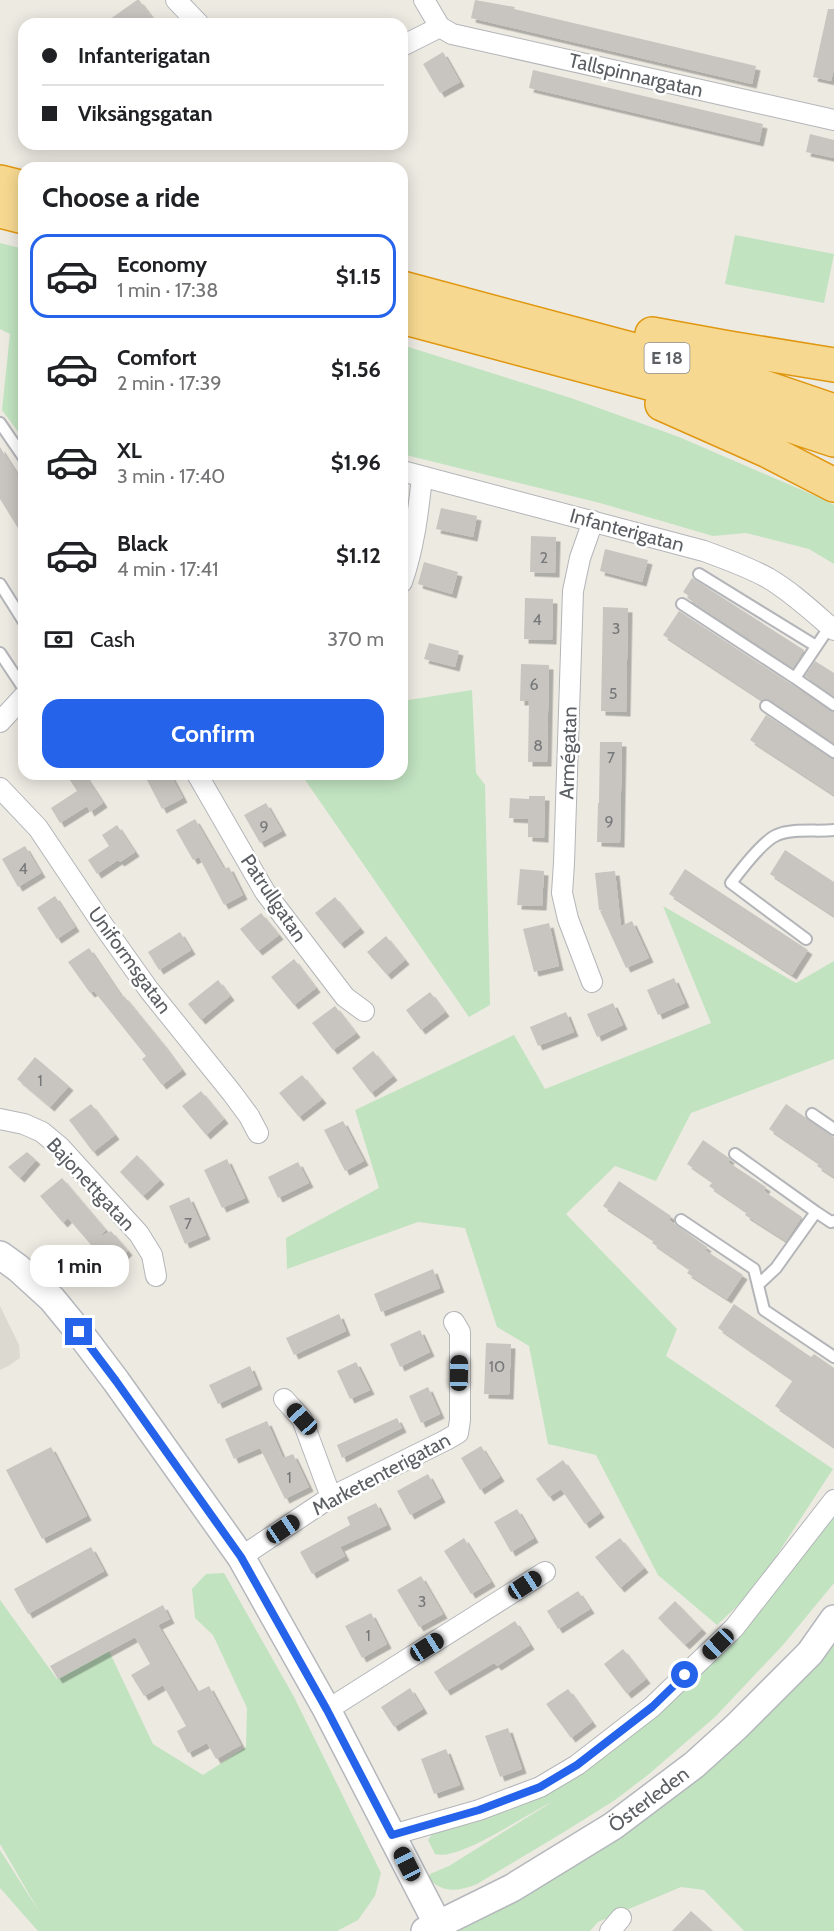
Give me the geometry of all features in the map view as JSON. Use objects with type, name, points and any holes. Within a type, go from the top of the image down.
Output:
[{"type":"highway","points":[[0,182],[18,186]]},
{"type":"highway","points":[[0,211],[18,216]]},
{"type":"highway","name":"E 18","points":[[408,290],[728,375],[834,411]]},
{"type":"highway","name":"E 18","points":[[498,314],[528,302],[646,333],[834,365]]},
{"type":"highway","name":"E 18","points":[[408,319],[709,399],[834,440]]},
{"type":"highway","name":"E 18","points":[[566,359],[588,376],[697,418],[834,485]]},
{"type":"street","points":[[176,0],[192,18]]},
{"type":"street","points":[[408,43],[440,27],[424,0]]},
{"type":"street","name":"Tallspinnargatan","points":[[440,27],[452,34],[834,120]]},
{"type":"street","name":"Infanterigatan","points":[[408,473],[704,551],[745,566],[770,579],[832,628]]},
{"type":"street","points":[[408,565],[418,522],[422,477]]},
{"type":"street","name":"Armégatan","points":[[591,982],[561,893],[564,863],[573,591],[580,558],[593,521]]},
{"type":"street","points":[[0,722],[18,702]]},
{"type":"street","name":"Patrullgatan","points":[[200,780],[265,892],[345,997],[364,1011]]},
{"type":"street","name":"Uniformsgatan","points":[[0,788],[38,828],[149,990],[232,1093],[258,1133]]},
{"type":"street","name":"Bajonettgatan","points":[[0,1119],[24,1124],[42,1132],[60,1147],[139,1234],[152,1255],[156,1276]]},
{"type":"street","points":[[0,1255],[52,1299],[79,1332],[241,1557],[327,1710],[392,1835],[431,1928]]},
{"type":"street","name":"Marketenterigatan","points":[[241,1557],[331,1497],[458,1433],[460,1332],[454,1322]]},
{"type":"street","points":[[284,1399],[302,1419],[331,1497]]},
{"type":"street","points":[[392,1835],[479,1810],[540,1787],[577,1765],[652,1707],[734,1628],[834,1500]]},
{"type":"street","points":[[327,1710],[545,1572]]},
{"type":"street","name":"Österleden","points":[[431,1928],[512,1888],[614,1826],[676,1779],[736,1727],[810,1653],[834,1619]]},
{"type":"lane","points":[[0,423],[18,449]]},
{"type":"lane","points":[[699,573],[816,646]]},
{"type":"lane","points":[[0,584],[18,612]]},
{"type":"lane","points":[[682,604],[834,705]]},
{"type":"lane","points":[[795,678],[816,646],[832,628]]},
{"type":"lane","points":[[0,653],[18,680]]},
{"type":"lane","points":[[766,706],[834,752]]},
{"type":"lane","points":[[806,939],[731,883],[751,858],[776,835],[806,830],[834,830]]},
{"type":"lane","points":[[812,1114],[834,1129]]},
{"type":"lane","points":[[735,1154],[816,1212],[831,1222],[834,1221]]},
{"type":"lane","points":[[758,1285],[776,1268],[816,1212]]},
{"type":"lane","points":[[681,1220],[754,1269],[764,1310],[834,1358]]},
{"type":"shaded area","points":[[0,1306],[19,1345],[20,1358],[0,1370]]},
{"type":"green space","points":[[735,235],[834,254],[824,303],[725,284]]},
{"type":"green space","points":[[0,243],[18,248],[18,432],[2,410],[10,334],[0,329]]},
{"type":"green space","points":[[408,347],[571,398],[679,437],[825,500],[834,505],[834,564],[809,549],[746,533],[713,536],[600,503],[408,455]]},
{"type":"green space","points":[[472,690],[476,773],[485,785],[490,1005],[469,1017],[305,780],[408,780],[408,700]]},
{"type":"green space","points":[[663,906],[796,983],[834,961],[834,1059],[691,1113],[656,1181],[615,1166],[566,1214],[677,1329],[666,1356],[833,1469],[754,1590],[717,1625],[658,1575],[596,1455],[548,1444],[529,1346],[497,1327],[465,1228],[418,1222],[287,1269],[286,1238],[379,1188],[355,1110],[514,1035],[545,1089],[711,1023]]},
{"type":"green space","points":[[834,1506],[834,1583],[783,1645],[715,1717],[615,1800],[477,1884],[452,1890],[439,1887],[429,1878],[430,1874],[449,1866],[552,1802],[476,1844],[446,1854],[435,1854],[428,1840],[438,1826],[620,1738]]},
{"type":"green space","points":[[224,1573],[294,1697],[381,1873],[375,1896],[358,1920],[337,1931],[38,1931],[0,1888],[0,1850],[40,1913],[0,1844],[0,1600],[57,1679],[109,1651],[153,1744],[203,1775],[246,1747],[247,1708],[213,1635],[195,1618],[192,1589],[206,1574]]},
{"type":"green space","points":[[834,1637],[834,1931],[744,1931],[704,1890],[681,1887],[598,1922],[590,1931],[455,1931],[486,1913]]},
{"type":"building","points":[[139,0],[152,18],[112,18]]},
{"type":"building","points":[[475,0],[515,7],[514,9],[756,66],[752,84],[471,18]]},
{"type":"building","points":[[828,9],[834,9],[834,69],[831,81],[813,77]]},
{"type":"building","points":[[443,52],[460,82],[440,93],[423,64]]},
{"type":"building","points":[[533,70],[763,124],[759,142],[529,88]]},
{"type":"building","points":[[810,134],[834,140],[834,158],[806,152]]},
{"type":"building","points":[[0,447],[18,476],[18,528],[0,499]]},
{"type":"building","points":[[441,508],[477,516],[473,537],[436,529]]},
{"type":"building","points":[[531,536],[556,537],[555,573],[530,572]]},
{"type":"building","points":[[605,549],[648,560],[642,582],[600,571]]},
{"type":"building","points":[[424,562],[458,572],[452,594],[418,584]]},
{"type":"building","points":[[692,578],[804,650],[793,668],[687,598],[689,596],[683,592]]},
{"type":"building","points":[[525,598],[553,599],[552,640],[524,639]]},
{"type":"building","points":[[603,607],[628,608],[626,712],[601,711]]},
{"type":"building","points":[[679,611],[834,712],[834,743],[770,700],[762,700],[663,635]]},
{"type":"building","points":[[429,643],[459,651],[455,667],[424,659]]},
{"type":"building","points":[[815,661],[834,673],[834,696],[805,676]]},
{"type":"building","points":[[521,664],[549,665],[547,762],[528,762],[529,701],[520,701]]},
{"type":"building","points":[[766,715],[834,759],[834,795],[750,740]]},
{"type":"building","points":[[600,742],[622,742],[620,843],[597,842]]},
{"type":"building","points":[[70,780],[88,780],[103,803],[90,812],[87,806],[60,823],[51,808],[77,791]]},
{"type":"building","points":[[147,780],[173,780],[183,798],[162,809]]},
{"type":"building","points":[[529,796],[545,796],[544,838],[528,837],[528,819],[509,818],[510,798],[529,799]]},
{"type":"building","points":[[266,803],[282,831],[260,843],[244,815]]},
{"type":"building","points":[[195,819],[224,869],[229,867],[243,895],[224,905],[199,857],[193,860],[176,830]]},
{"type":"building","points":[[117,825],[135,852],[97,874],[88,860],[109,846],[102,835]]},
{"type":"building","points":[[25,846],[41,873],[18,887],[2,859]]},
{"type":"building","points":[[785,850],[834,882],[834,916],[770,874]]},
{"type":"building","points":[[520,869],[544,871],[542,906],[517,905]]},
{"type":"building","points":[[685,869],[808,950],[792,975],[669,894]]},
{"type":"building","points":[[615,871],[621,926],[632,921],[649,958],[626,968],[600,911],[602,910],[599,910],[595,873]]},
{"type":"building","points":[[55,896],[75,927],[57,939],[37,908]]},
{"type":"building","points":[[335,897],[360,928],[340,944],[315,913]]},
{"type":"building","points":[[261,913],[279,935],[258,951],[240,929]]},
{"type":"building","points":[[549,923],[559,966],[534,972],[523,929]]},
{"type":"building","points":[[180,932],[191,950],[159,970],[148,952]]},
{"type":"building","points":[[386,936],[405,960],[387,975],[367,952]]},
{"type":"building","points":[[89,948],[122,997],[124,996],[182,1070],[162,1085],[142,1059],[146,1056],[94,991],[90,993],[68,962]]},
{"type":"building","points":[[294,959],[316,988],[294,1005],[271,977]]},
{"type":"building","points":[[674,978],[685,1003],[658,1015],[647,990]]},
{"type":"building","points":[[218,980],[230,996],[201,1020],[188,1004]]},
{"type":"building","points":[[430,992],[445,1012],[421,1030],[406,1010]]},
{"type":"building","points":[[613,1003],[623,1025],[597,1037],[587,1014]]},
{"type":"building","points":[[335,1006],[356,1033],[333,1050],[312,1023]]},
{"type":"building","points":[[566,1012],[574,1032],[538,1046],[530,1027]]},
{"type":"building","points":[[373,1051],[393,1076],[371,1093],[352,1068]]},
{"type":"building","points":[[35,1057],[69,1086],[50,1107],[17,1079]]},
{"type":"building","points":[[302,1075],[322,1099],[299,1117],[279,1093]]},
{"type":"building","points":[[201,1091],[224,1119],[206,1135],[182,1106]]},
{"type":"building","points":[[91,1104],[115,1135],[93,1152],[69,1120]]},
{"type":"building","points":[[786,1104],[834,1137],[834,1177],[817,1166],[819,1163],[769,1129]]},
{"type":"building","points":[[343,1121],[364,1161],[345,1171],[324,1130]]},
{"type":"building","points":[[703,1140],[729,1158],[728,1162],[766,1187],[764,1191],[802,1217],[786,1241],[745,1215],[747,1212],[709,1186],[713,1182],[687,1164]]},
{"type":"building","points":[[27,1152],[36,1160],[20,1178],[8,1167]]},
{"type":"building","points":[[137,1155],[160,1180],[143,1196],[120,1172]]},
{"type":"building","points":[[227,1159],[245,1198],[222,1208],[204,1170]]},
{"type":"building","points":[[298,1162],[309,1183],[278,1198],[268,1177]]},
{"type":"building","points":[[62,1178],[106,1230],[99,1237],[111,1231],[128,1251],[110,1267],[68,1218],[63,1223],[40,1196]]},
{"type":"building","points":[[619,1181],[671,1216],[669,1220],[707,1247],[705,1250],[743,1275],[727,1299],[687,1273],[690,1269],[652,1243],[654,1240],[603,1206]]},
{"type":"building","points":[[189,1197],[206,1235],[185,1244],[169,1206]]},
{"type":"building","points":[[433,1269],[440,1288],[381,1312],[374,1294]]},
{"type":"building","points":[[734,1304],[811,1357],[814,1354],[834,1368],[834,1447],[775,1406],[793,1380],[718,1328]]},
{"type":"building","points":[[339,1314],[346,1331],[294,1355],[286,1338]]},
{"type":"building","points":[[420,1330],[430,1352],[400,1367],[390,1344]]},
{"type":"building","points":[[486,1343],[511,1344],[509,1395],[484,1394]]},
{"type":"building","points":[[356,1362],[370,1390],[350,1399],[337,1371]]},
{"type":"building","points":[[250,1366],[258,1385],[218,1404],[209,1385]]},
{"type":"building","points":[[428,1387],[440,1414],[421,1423],[409,1396]]},
{"type":"building","points":[[397,1418],[402,1428],[342,1458],[337,1445]]},
{"type":"building","points":[[267,1421],[283,1458],[293,1454],[309,1487],[285,1499],[260,1448],[234,1459],[225,1439]]},
{"type":"building","points":[[481,1446],[500,1477],[480,1490],[461,1458]]},
{"type":"building","points":[[51,1447],[87,1516],[42,1539],[6,1470]]},
{"type":"building","points":[[563,1460],[600,1513],[585,1524],[561,1489],[549,1497],[536,1479]]},
{"type":"building","points":[[428,1474],[441,1498],[410,1515],[397,1491]]},
{"type":"building","points":[[376,1503],[387,1525],[340,1547],[345,1556],[312,1574],[300,1552],[350,1525],[347,1517]]},
{"type":"building","points":[[517,1509],[534,1538],[511,1552],[494,1522]]},
{"type":"building","points":[[464,1538],[491,1582],[471,1594],[444,1551]]},
{"type":"building","points":[[620,1538],[644,1568],[620,1588],[595,1557]]},
{"type":"building","points":[[91,1547],[104,1571],[28,1614],[14,1589]]},
{"type":"building","points":[[421,1576],[443,1614],[419,1627],[397,1590]]},
{"type":"building","points":[[578,1591],[590,1609],[558,1629],[547,1611]]},
{"type":"building","points":[[675,1601],[702,1629],[685,1645],[658,1618]]},
{"type":"building","points":[[163,1605],[170,1619],[158,1625],[197,1692],[209,1686],[241,1745],[216,1759],[207,1743],[188,1753],[177,1731],[186,1726],[163,1685],[144,1696],[131,1675],[150,1664],[135,1637],[58,1679],[50,1666]]},
{"type":"building","points":[[371,1613],[387,1644],[362,1658],[345,1626]]},
{"type":"building","points":[[515,1621],[530,1645],[497,1666],[494,1663],[446,1691],[434,1672]]},
{"type":"building","points":[[623,1649],[646,1679],[627,1694],[604,1664]]},
{"type":"building","points":[[410,1688],[423,1709],[394,1727],[381,1707]]},
{"type":"building","points":[[568,1689],[592,1722],[571,1738],[546,1704]]},
{"type":"building","points":[[508,1728],[522,1769],[500,1777],[485,1736]]},
{"type":"building","points":[[446,1749],[460,1785],[434,1794],[421,1759]]},
{"type":"building","points":[[691,1911],[713,1931],[672,1931]]},
{"type":"route","points":[[79,1332],[241,1557],[327,1710],[392,1835],[479,1810],[540,1787],[577,1765],[652,1707],[685,1675]]}]
